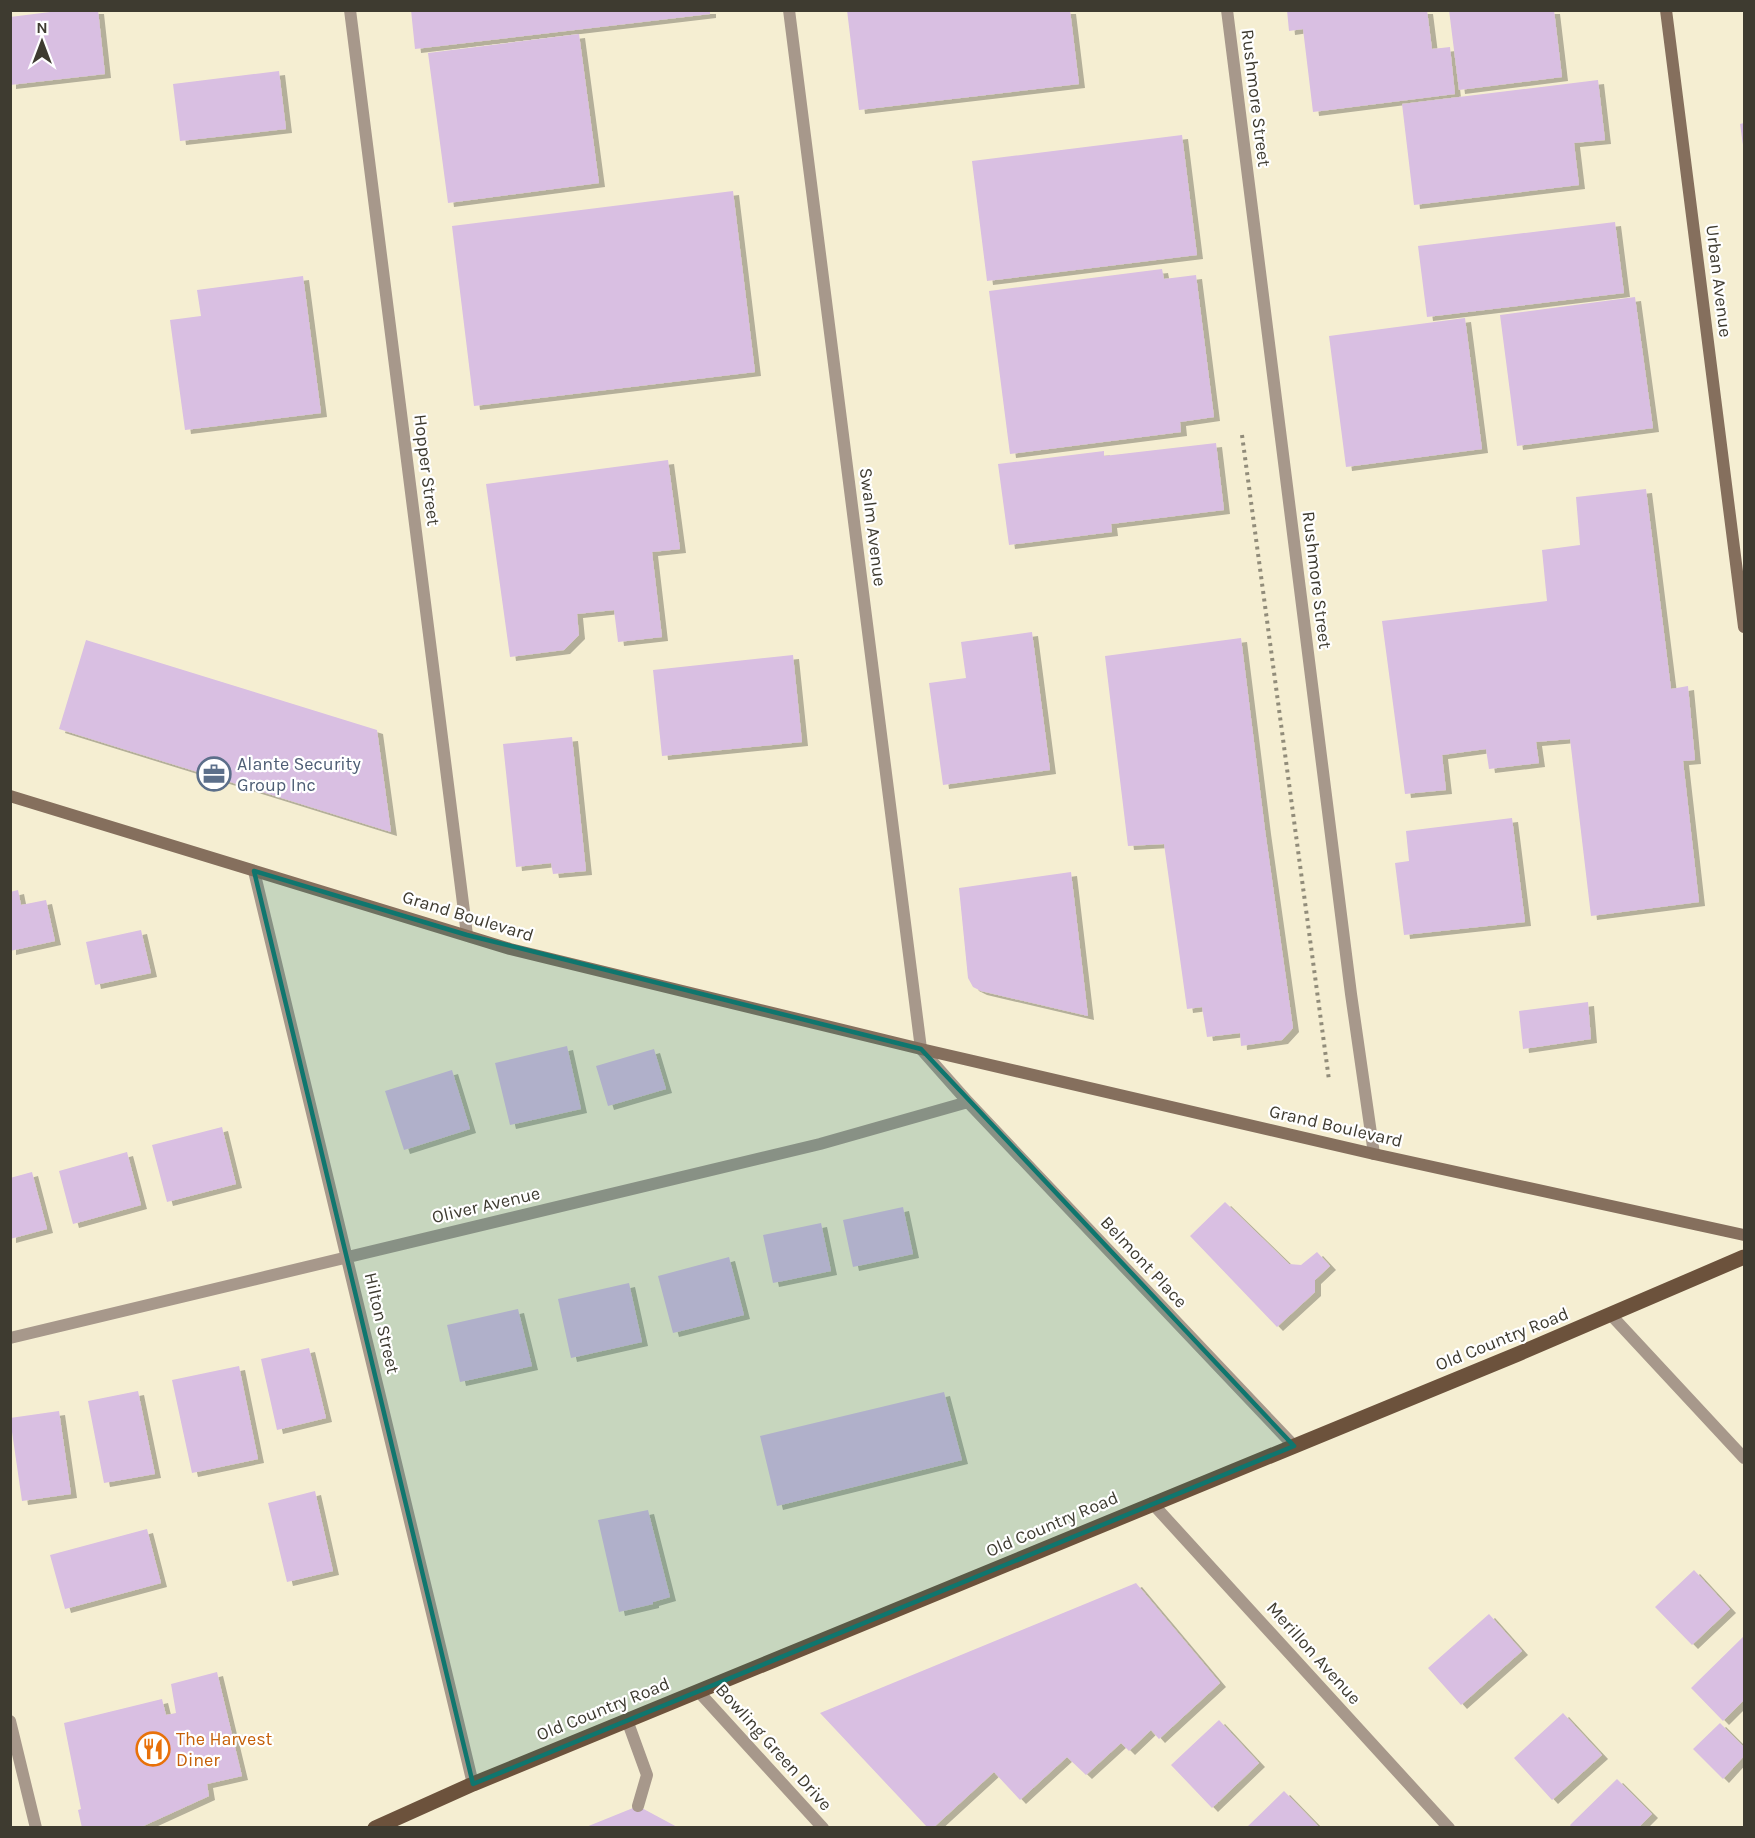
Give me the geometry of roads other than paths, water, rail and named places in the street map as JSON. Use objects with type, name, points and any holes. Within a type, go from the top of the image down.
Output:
[{"type":"main road","name":"Old Country Road","points":[[375,1827],[627,1720],[1611,1315],[1744,1257]]},
{"type":"street","name":"Hopper Street","points":[[350,10],[467,935]]},
{"type":"street","name":"Swalm Avenue","points":[[789,10],[921,1049]]},
{"type":"street","name":"Rushmore Street","points":[[1227,10],[1351,994],[1374,1154]]},
{"type":"street","name":"Urban Avenue","points":[[1666,10],[1744,627]]},
{"type":"street","name":"Grand Boulevard","points":[[10,796],[510,949],[921,1049],[1374,1154],[1744,1235]]},
{"type":"street","name":"Hilton Street","points":[[254,871],[473,1784]]},
{"type":"street","points":[[921,1049],[968,1102]]},
{"type":"street","name":"Oliver Avenue","points":[[10,1338],[820,1144],[968,1102]]},
{"type":"street","name":"Belmont Place","points":[[968,1102],[1294,1446]]},
{"type":"street","points":[[1611,1315],[1744,1458]]},
{"type":"street","name":"Merillon Avenue","points":[[1152,1503],[1449,1827]]},
{"type":"street","name":"Bowling Green Drive","points":[[698,1691],[823,1827]]},
{"type":"street","points":[[627,1720],[647,1775],[638,1806]]},
{"type":"street","points":[[10,1721],[36,1827]]},
{"type":"place","name":"Alante Security Group Inc","points":[[214,774]]},
{"type":"place","name":"The Harvest Diner","points":[[153,1749]]}]
